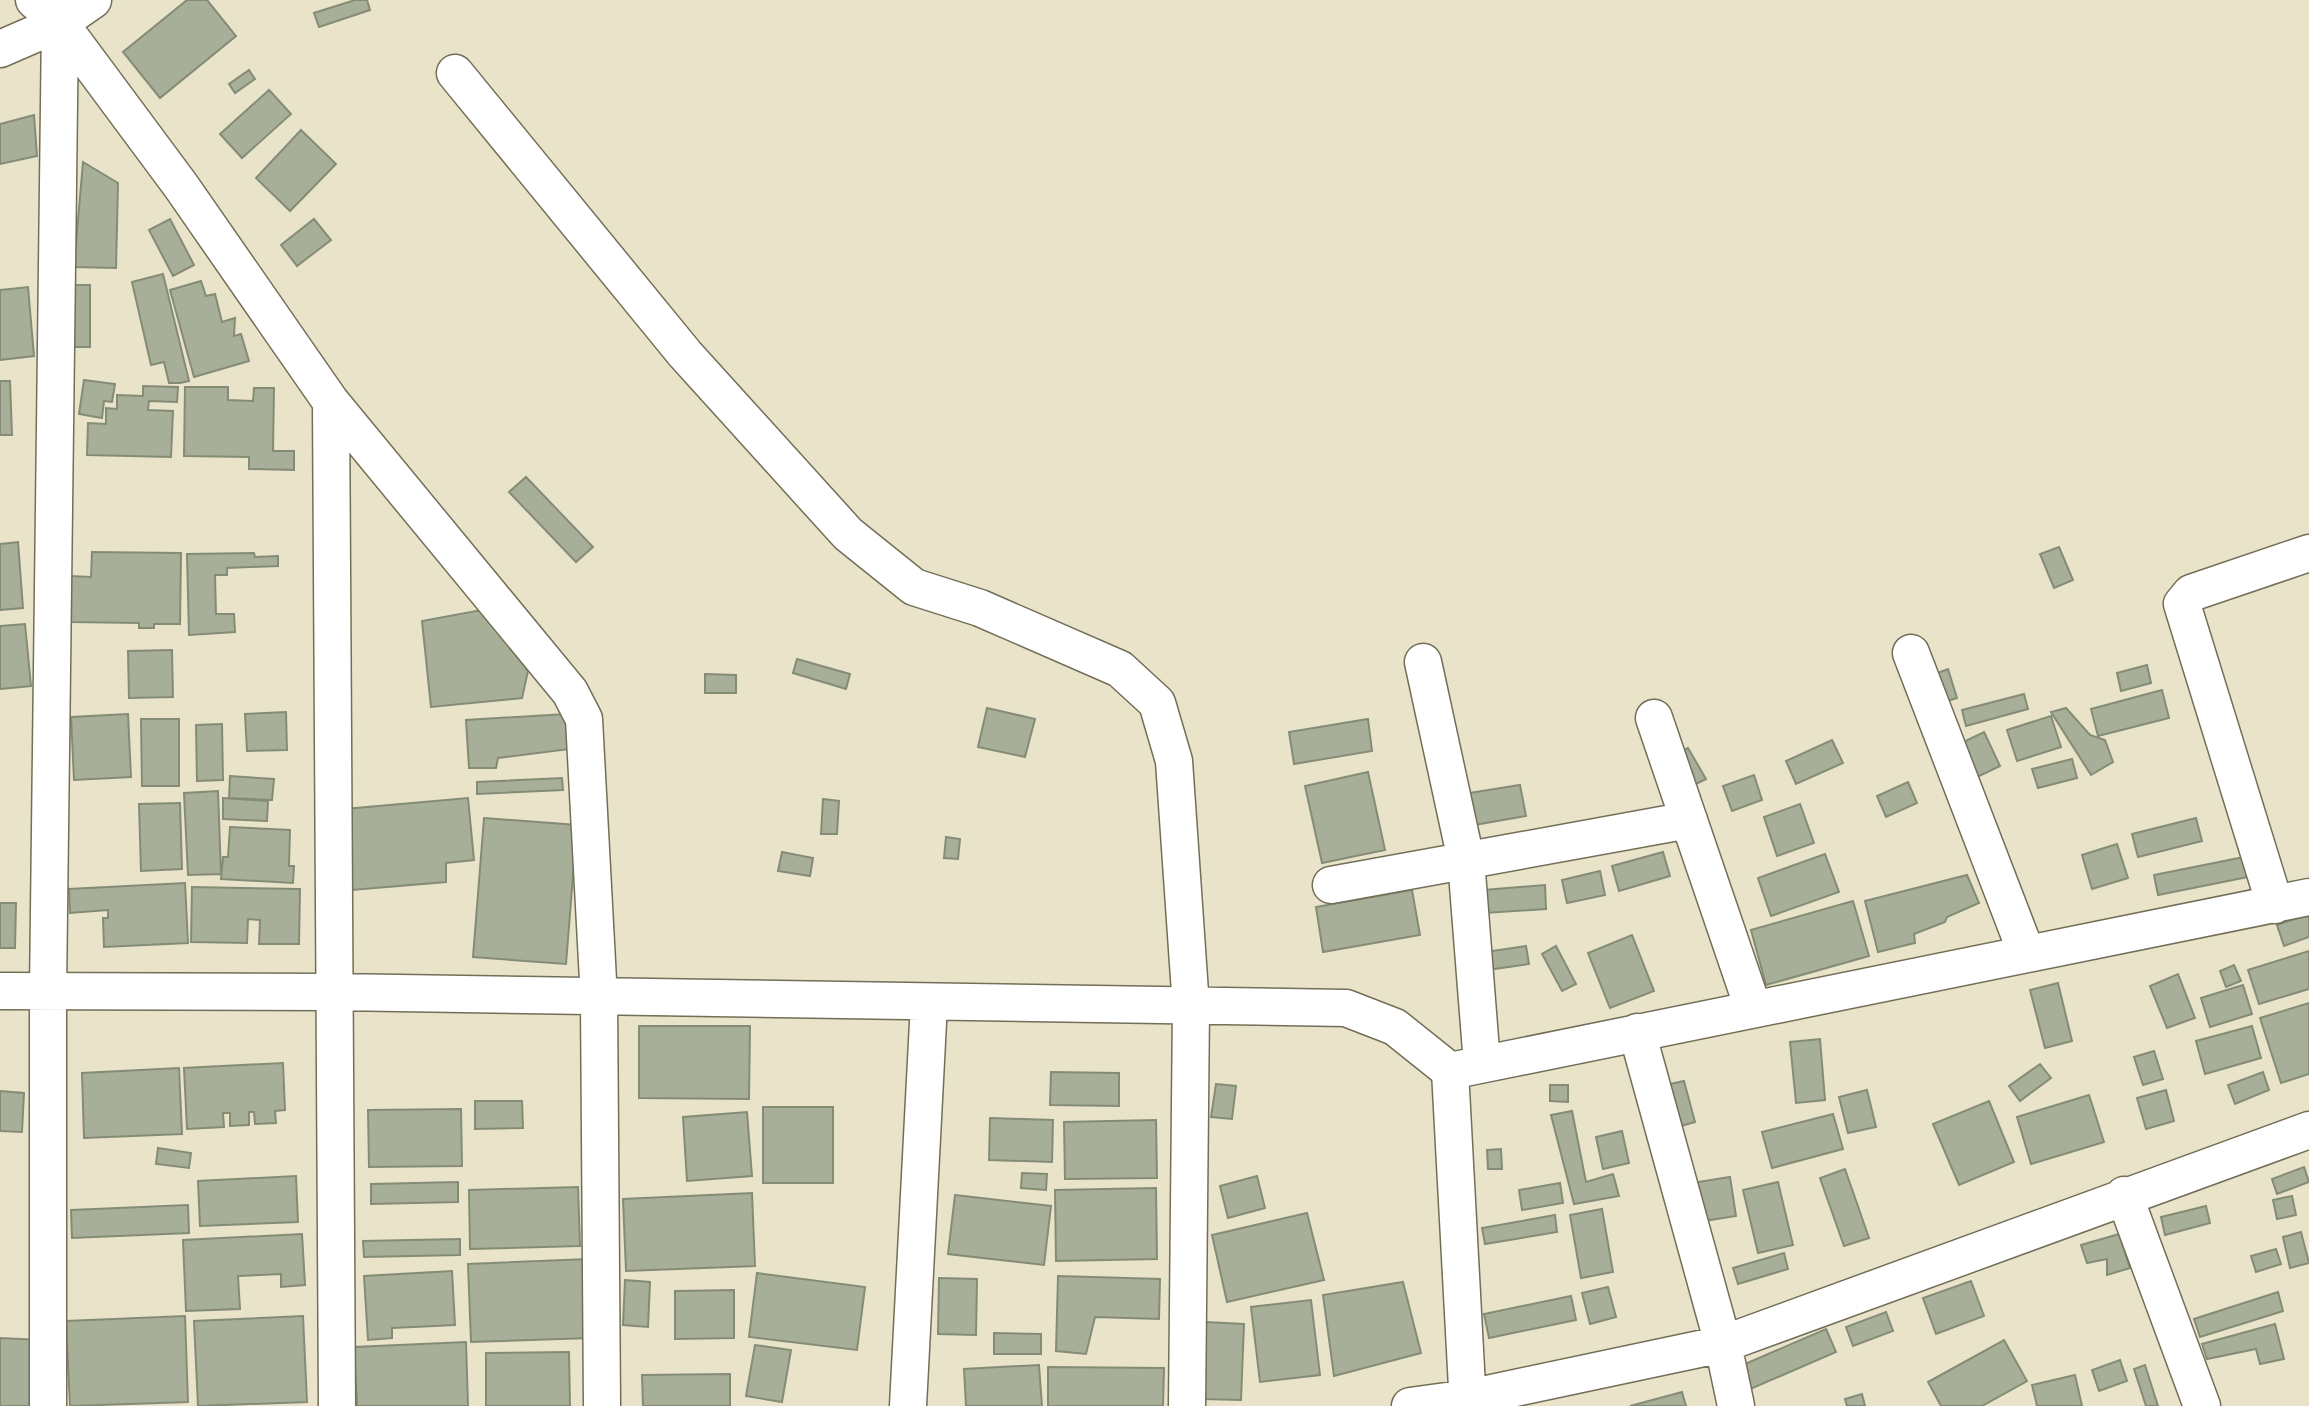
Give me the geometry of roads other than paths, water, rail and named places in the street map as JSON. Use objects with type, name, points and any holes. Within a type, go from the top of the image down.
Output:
[{"type":"street","points":[[0,49],[47,11],[93,0]]},
{"type":"street","points":[[47,11],[208,223],[331,402],[570,692],[584,719],[599,999],[602,1406]]},
{"type":"street","points":[[47,11],[48,1406]]},
{"type":"street","points":[[455,73],[685,354],[848,534],[914,587],[980,608],[1120,669],[1157,703],[1174,761],[1191,1007],[1187,1406]]},
{"type":"street","points":[[331,402],[337,1406]]},
{"type":"street","points":[[0,991],[335,992],[599,999],[1346,1008],[1395,1027],[1466,1067],[2026,952],[2292,901],[2182,604],[2191,593],[2309,553]]},
{"type":"street","points":[[1911,653],[2026,952]]},
{"type":"street","points":[[1423,662],[1466,860],[1468,1402]]},
{"type":"street","points":[[1654,718],[1753,1008]]},
{"type":"street","points":[[1331,885],[1689,820]]},
{"type":"street","points":[[908,1406],[929,1003]]},
{"type":"street","points":[[1637,1032],[1723,1344],[1736,1406]]},
{"type":"street","points":[[1410,1406],[1468,1402],[1723,1344],[2124,1195],[2309,1130]]},
{"type":"street","points":[[2124,1195],[2202,1406]]}]
